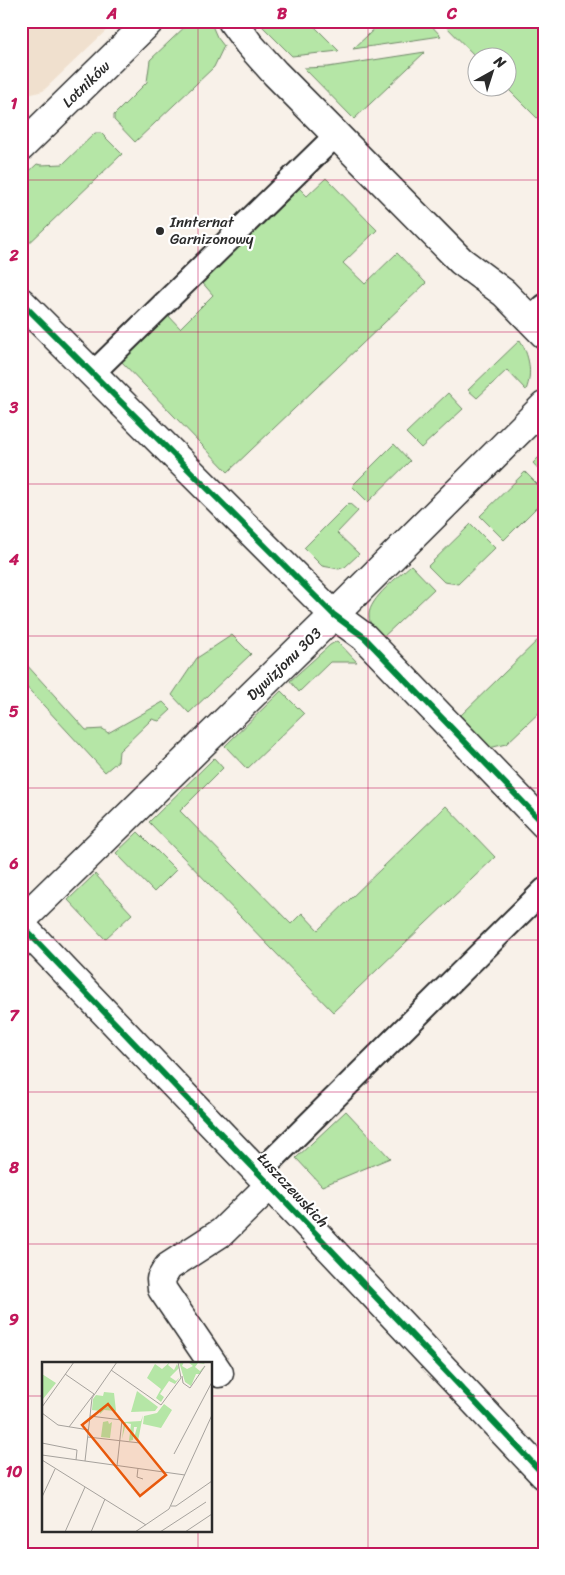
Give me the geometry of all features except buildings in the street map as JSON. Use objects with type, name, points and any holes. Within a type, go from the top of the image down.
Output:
[{"type":"street","name":"Lotników","points":[[23,141],[150,21]]},
{"type":"street","points":[[232,21],[249,44],[275,73],[461,261],[539,319]]},
{"type":"street","points":[[21,302],[334,615],[364,637],[544,824]]},
{"type":"street","name":"Dywizjonu 303","points":[[21,921],[334,615],[544,406]]},
{"type":"street","name":"Łuszczewskich","points":[[21,925],[265,1179],[544,1475]]},
{"type":"street","points":[[212,1362],[162,1289],[161,1279],[168,1267],[222,1232],[265,1179]]},
{"type":"street","points":[[212,1363],[219,1373]]},
{"type":"lane","points":[[92,374],[336,135]]},
{"type":"lane","points":[[265,1179],[544,890]]},
{"type":"shaded area","points":[[21,21],[116,21],[43,91],[21,97]]},
{"type":"green space","points":[[191,21],[210,21],[217,37],[224,46],[214,67],[135,142],[114,120],[114,115],[147,82],[150,60]]},
{"type":"green space","points":[[257,21],[309,21],[339,51],[292,56]]},
{"type":"green space","points":[[383,21],[427,21],[441,36],[353,49]]},
{"type":"green space","points":[[441,21],[544,21],[544,125],[517,98],[518,48],[468,49]]},
{"type":"green space","points":[[425,52],[354,119],[304,68],[328,67]]},
{"type":"green space","points":[[95,133],[101,133],[122,154],[21,251],[21,179],[37,164],[63,164]]},
{"type":"green space","points":[[326,178],[377,230],[343,263],[365,284],[397,253],[426,283],[228,472],[120,360],[167,314],[180,328],[213,295],[200,280],[297,186],[307,196]]},
{"type":"green space","points":[[520,340],[526,352],[530,371],[526,390],[507,370],[477,398],[468,390]]},
{"type":"green space","points":[[448,393],[463,409],[421,448],[406,433]]},
{"type":"green space","points":[[394,444],[410,461],[368,502],[352,486]]},
{"type":"green space","points":[[544,452],[544,475],[533,463]]},
{"type":"green space","points":[[525,472],[541,488],[541,503],[504,540],[480,516]]},
{"type":"green space","points":[[349,503],[358,511],[337,533],[359,554],[345,567],[339,569],[322,566],[304,548]]},
{"type":"green space","points":[[471,524],[495,548],[458,584],[444,582],[428,566]]},
{"type":"green space","points":[[411,565],[434,589],[380,640],[370,622],[370,609],[379,595]]},
{"type":"green space","points":[[544,634],[544,708],[506,744],[485,749],[457,719]]},
{"type":"green space","points":[[232,635],[251,654],[189,713],[172,695],[197,658]]},
{"type":"green space","points":[[337,641],[357,662],[330,662],[299,692],[290,681]]},
{"type":"green space","points":[[21,654],[25,663],[86,730],[103,729],[108,733],[163,702],[171,710],[159,721],[152,719],[119,751],[118,761],[105,772],[21,681]]},
{"type":"green space","points":[[281,691],[304,714],[247,769],[225,746]]},
{"type":"green space","points":[[214,758],[223,768],[180,811],[291,924],[302,913],[318,930],[446,806],[495,857],[333,1012],[149,822]]},
{"type":"green space","points":[[138,832],[176,870],[154,892],[116,853]]},
{"type":"green space","points":[[95,874],[132,914],[105,939],[68,900]]},
{"type":"green space","points":[[346,1111],[390,1158],[322,1186],[296,1158]]},
{"type":"cycle path","points":[[21,302],[334,615],[364,637],[544,824]]},
{"type":"cycle path","points":[[21,925],[544,1475]]},
{"type":"place","name":"Innternat Garnizonowy","points":[[160,231]]}]
